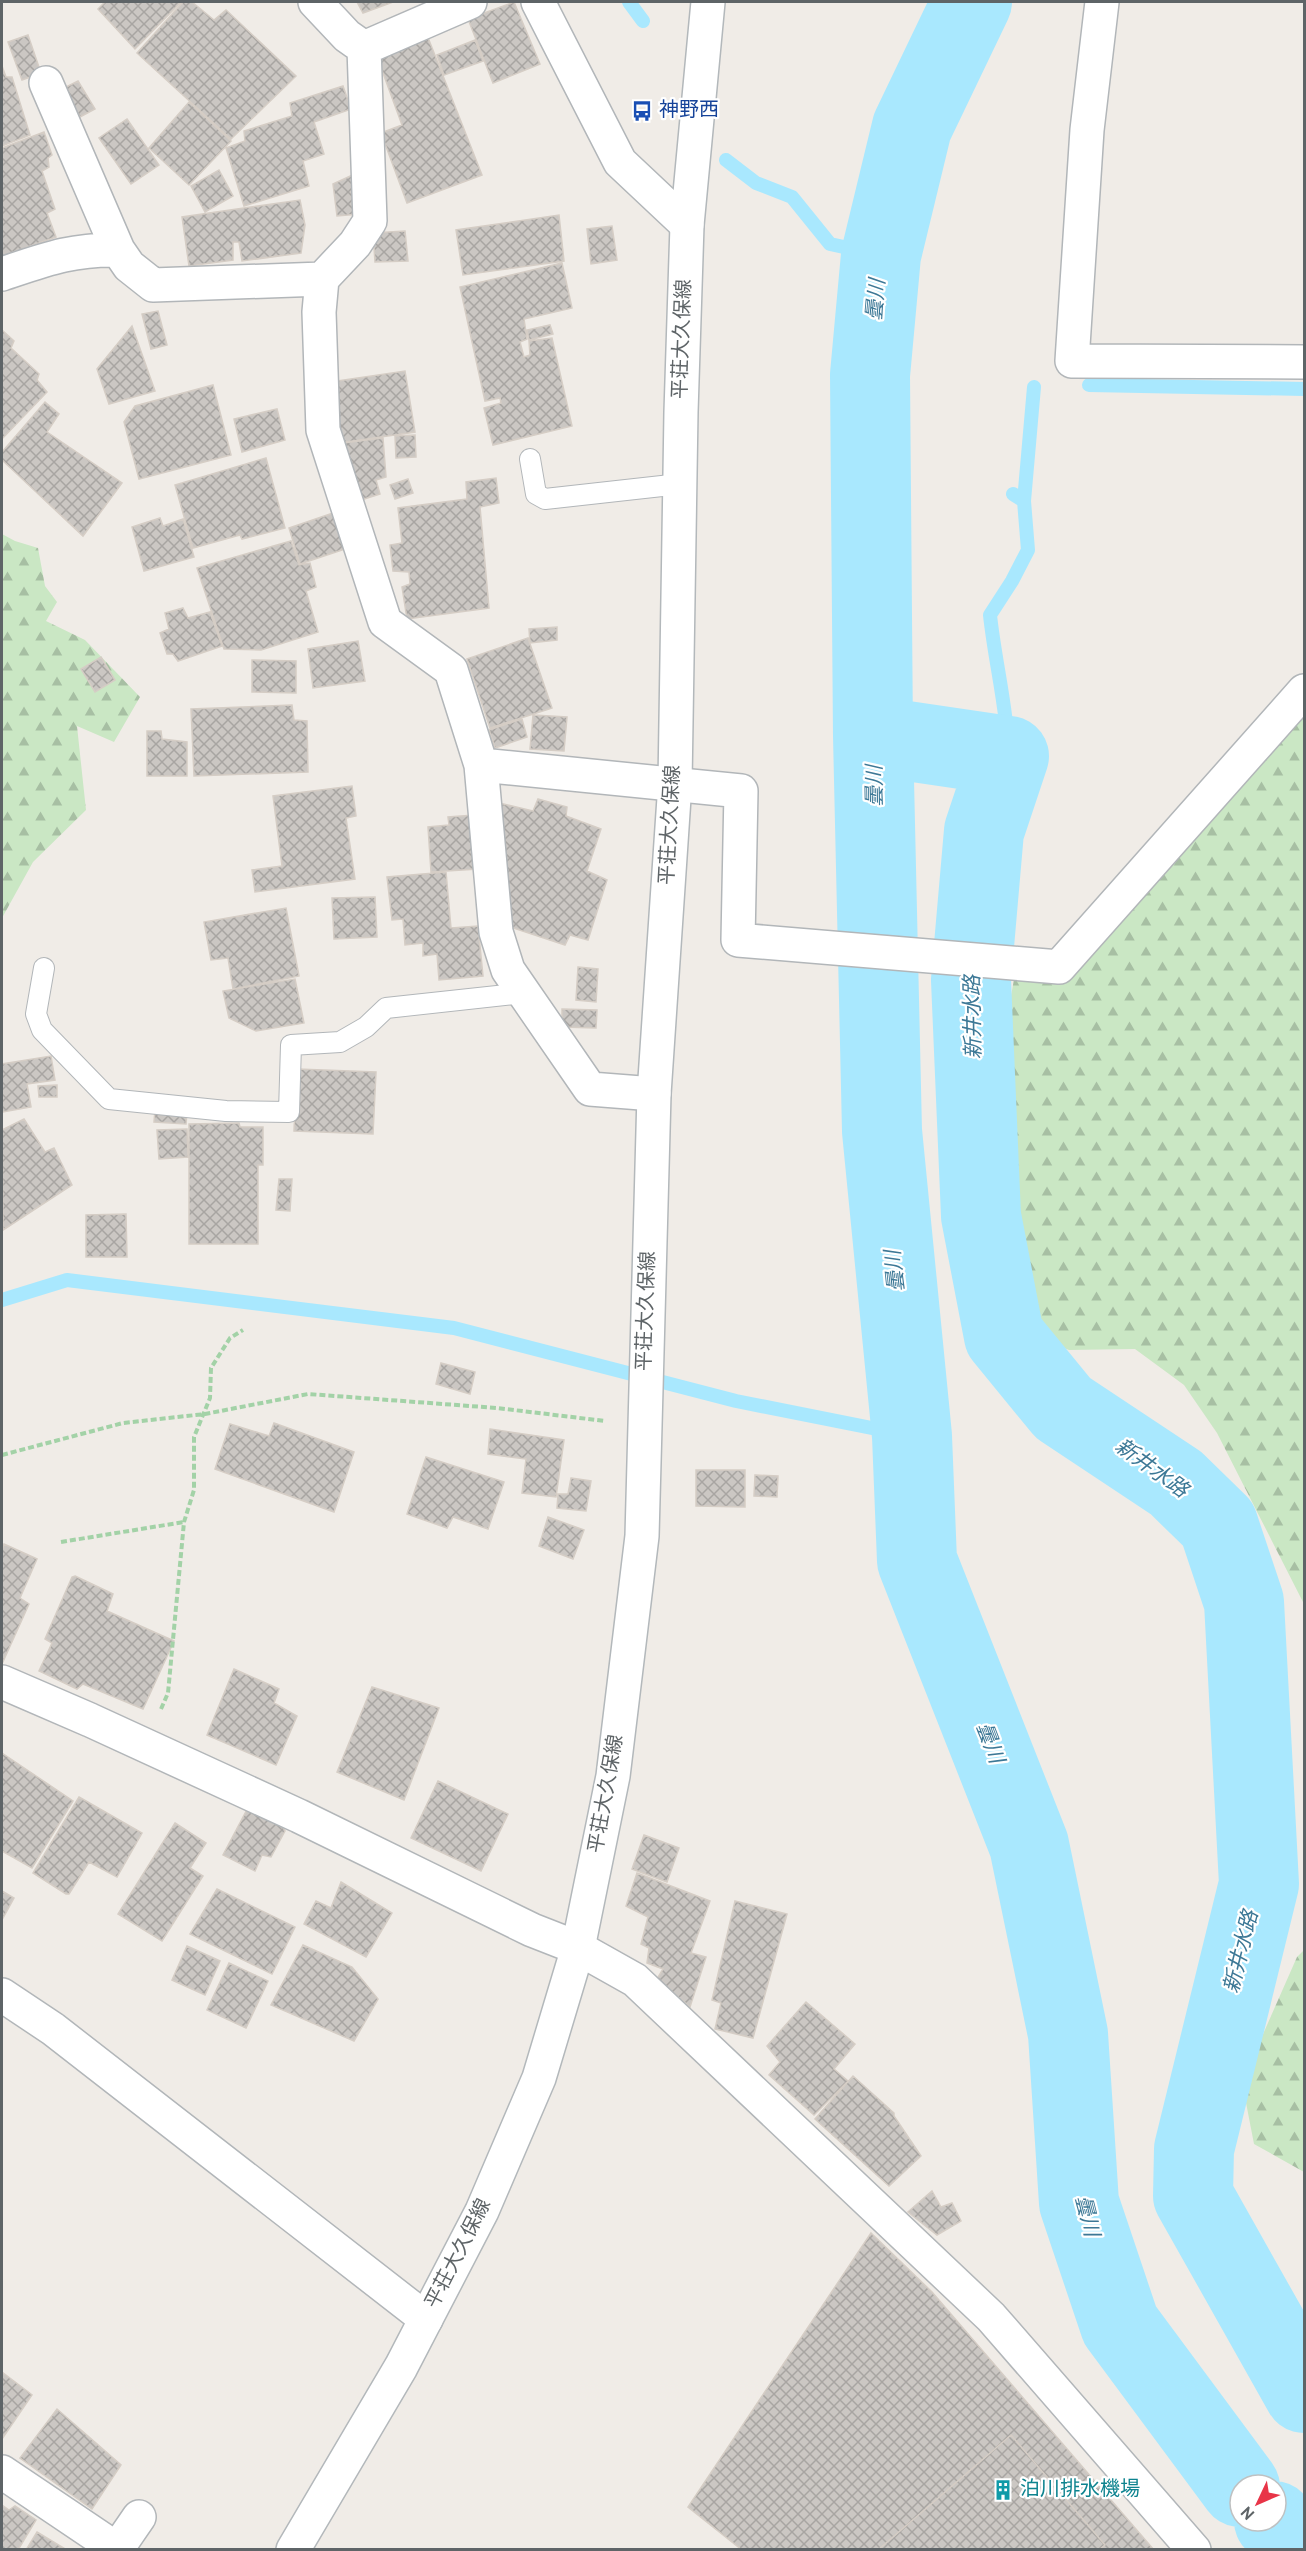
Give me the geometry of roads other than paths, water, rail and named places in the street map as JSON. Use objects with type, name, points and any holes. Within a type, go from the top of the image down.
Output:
[{"type":"street","points":[[315,2],[347,36],[364,48]]},
{"type":"street","points":[[364,48],[470,2]]},
{"type":"street","points":[[538,2],[620,162],[687,225]]},
{"type":"street","name":"平荘大久保線","points":[[293,2550],[395,2377],[426,2319],[482,2211],[538,2078],[578,1948],[613,1776],[642,1536],[654,1094],[675,783],[687,225],[708,2]]},
{"type":"street","points":[[1102,2],[1088,130],[1072,361],[1305,362]]},
{"type":"street","points":[[364,48],[370,221],[355,244],[322,279],[319,312],[323,430],[385,622],[451,670],[482,765],[495,932],[508,970],[590,1089],[654,1094]]},
{"type":"street","points":[[46,83],[118,250],[129,266],[153,285],[322,279]]},
{"type":"street","points":[[2,274],[56,256],[87,249],[118,250]]},
{"type":"street","points":[[482,765],[675,783],[741,792],[738,940],[1059,967],[1305,691]]},
{"type":"street","points":[[2,1682],[144,1744],[532,1930],[578,1948],[634,1980],[991,2318],[1194,2550]]},
{"type":"street","points":[[2,1995],[53,2030],[426,2319]]},
{"type":"street","points":[[2,2472],[117,2549],[139,2517]]},
{"type":"lane","points":[[530,459],[536,495],[545,499],[680,484]]},
{"type":"lane","points":[[44,968],[36,1014],[42,1030],[109,1099],[226,1111],[289,1112],[291,1045],[340,1042],[366,1027],[386,1008],[524,993]]},
{"type":"waterway","points":[[629,2],[643,21]]},
{"type":"waterway","name":"曇川","points":[[972,2],[912,127],[881,255],[870,375],[873,736],[882,1131],[912,1436],[917,1561],[1029,1845],[1068,2034],[1079,2203],[1120,2325],[1230,2473]]},
{"type":"waterway","points":[[726,160],[756,183],[792,197],[830,244],[881,255]]},
{"type":"waterway","points":[[1089,385],[1304,389]]},
{"type":"waterway","points":[[1024,501],[1034,387]]},
{"type":"waterway","points":[[1009,756],[1006,720],[990,615],[1012,581],[1028,550],[1024,501],[1013,494]]},
{"type":"waterway","name":"新井水路","points":[[873,736],[1009,756],[984,831],[971,980],[981,1216],[1004,1336],[1063,1408],[1176,1483],[1218,1524],[1244,1602],[1259,1884],[1194,2149],[1193,2196],[1304,2393]]},
{"type":"waterway","points":[[2,1300],[67,1280],[454,1328],[736,1401],[912,1436]]},
{"type":"waterway","name":"曇川","points":[[1286,2533],[1303,2550]]},
{"type":"place","name":"神野西","points":[[642,111]]},
{"type":"place","name":"泊川排水機場","points":[[1003,2490]]}]
